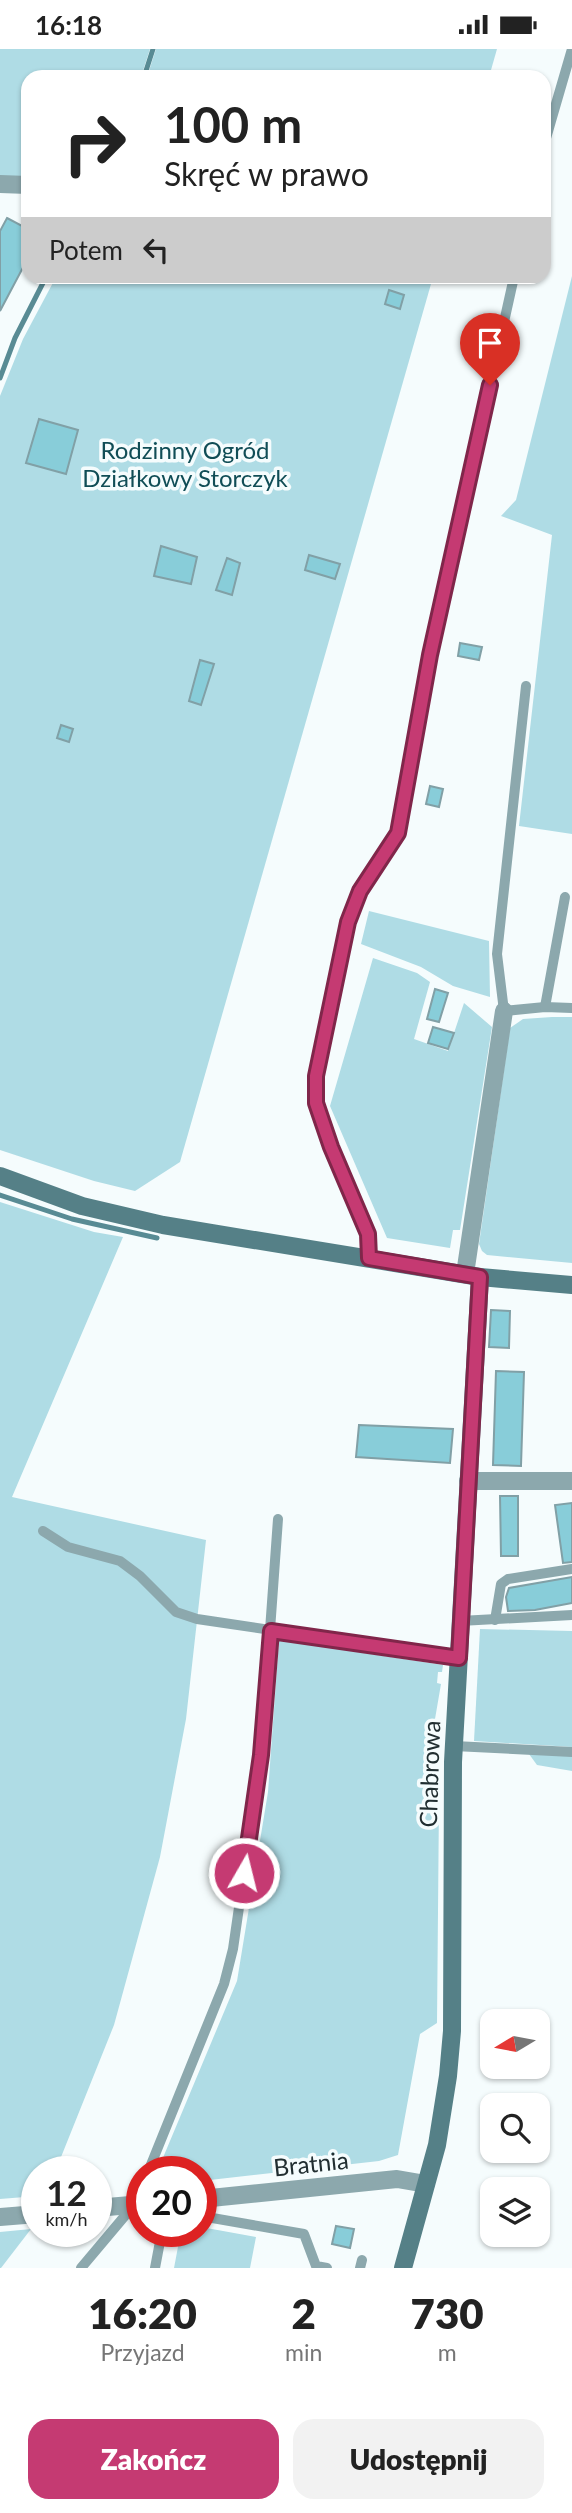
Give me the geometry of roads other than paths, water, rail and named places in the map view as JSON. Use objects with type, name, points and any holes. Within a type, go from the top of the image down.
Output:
[{"type":"street","points":[[0,184],[21,185]]},
{"type":"street","points":[[469,1274],[504,1010]]},
{"type":"street","points":[[0,1176],[106,1213],[256,1242],[469,1274],[572,1285]]},
{"type":"street","name":"Chabrowa","points":[[402,2268],[443,2112],[452,2031],[451,1817],[468,1481],[469,1274]]},
{"type":"street","points":[[468,1481],[572,1481]]},
{"type":"street","name":"Bratnia","points":[[217,2197],[397,2179],[426,2184]]},
{"type":"street","points":[[0,2217],[21,2215]]},
{"type":"lane","points":[[551,121],[572,49]]},
{"type":"lane","points":[[369,1258],[368,1234],[331,1147],[316,1103],[316,1076],[348,922],[360,891],[398,833],[430,655],[512,284]]},
{"type":"lane","points":[[526,686],[497,954],[504,1010],[572,1008]]},
{"type":"lane","points":[[545,1007],[565,897]]},
{"type":"lane","points":[[154,2156],[224,1984],[233,1949],[261,1755],[278,1519]]},
{"type":"lane","points":[[43,1531],[68,1547],[120,1561],[140,1576],[176,1612],[197,1619],[459,1658]]},
{"type":"lane","points":[[495,1620],[501,1584],[508,1579],[572,1569]]},
{"type":"lane","points":[[460,1622],[572,1615]]},
{"type":"lane","points":[[454,1746],[572,1752]]},
{"type":"lane","points":[[82,2268],[126,2218]]},
{"type":"lane","points":[[217,2220],[304,2234],[316,2266],[327,2268]]},
{"type":"lane","points":[[155,2268],[159,2247]]},
{"type":"waterway","points":[[146,70],[153,49]]},
{"type":"waterway","points":[[0,378],[15,338],[42,284]]},
{"type":"waterway","points":[[0,1195],[72,1219],[157,1238]]},
{"type":"park label","name":"Rodzinny Ogród Działkowy Storczyk","points":[[185,463]]}]
